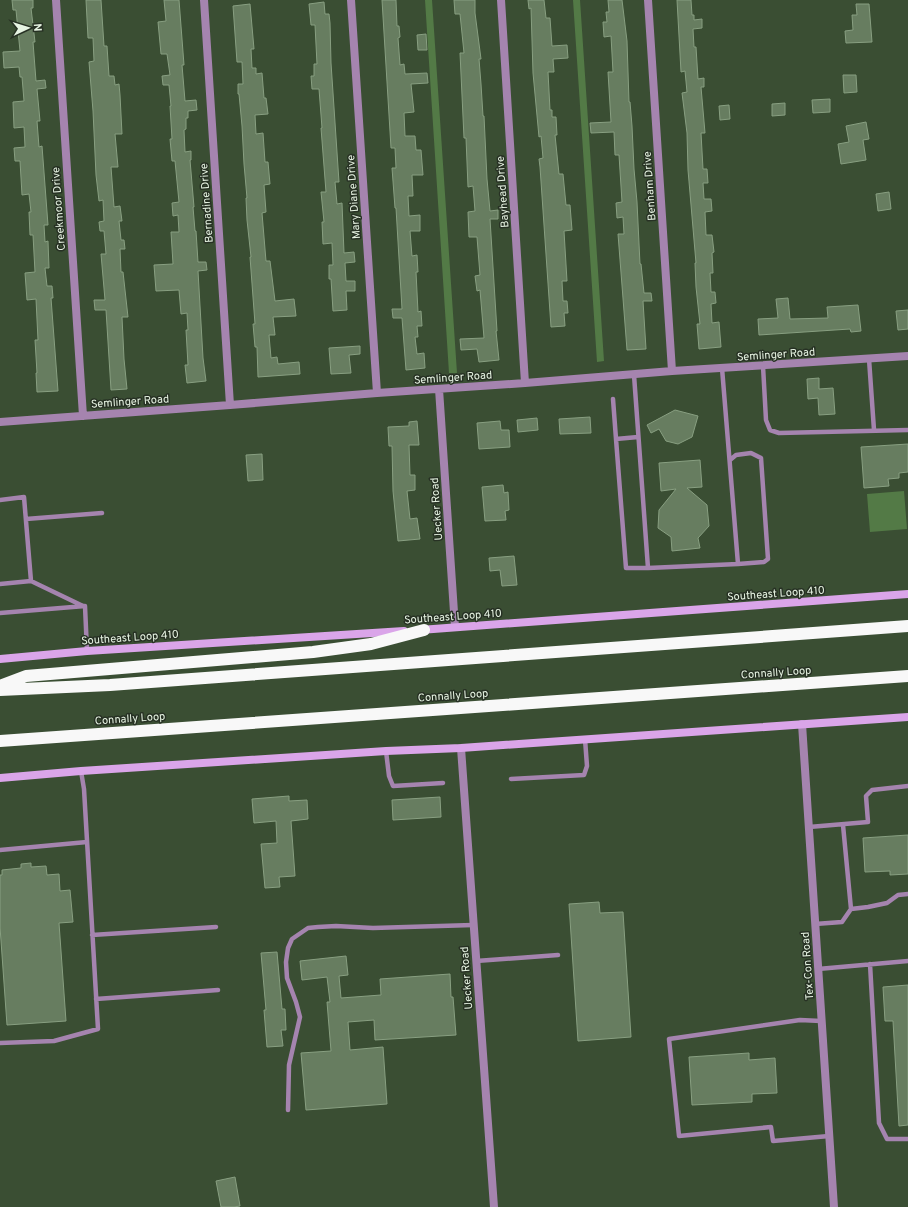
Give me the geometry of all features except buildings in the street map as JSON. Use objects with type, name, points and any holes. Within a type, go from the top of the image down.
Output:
[{"type":"highway","points":[[0,690],[118,684],[908,626]]},
{"type":"highway","points":[[0,686],[26,676],[313,652],[371,644],[424,630]]},
{"type":"highway","name":"Connally Loop","points":[[0,740],[908,676]]},
{"type":"main road","name":"Southeast Loop 410","points":[[0,659],[87,651],[424,630],[908,594]]},
{"type":"main road","points":[[0,778],[81,771],[386,751],[461,748],[908,716]]},
{"type":"street","name":"Creekmoor Drive","points":[[56,0],[82,416]]},
{"type":"street","name":"Bernadine Drive","points":[[204,0],[230,405]]},
{"type":"street","name":"Mary Diane Drive","points":[[351,0],[377,392]]},
{"type":"street","name":"Bayhead Drive","points":[[501,0],[525,383]]},
{"type":"street","name":"Benham Drive","points":[[648,0],[672,372]]},
{"type":"street","name":"Semlinger Road","points":[[0,422],[230,405],[377,392],[439,389],[908,356]]},
{"type":"street","name":"Uecker Road","points":[[439,389],[455,627]]},
{"type":"street","name":"Tex-Con Road","points":[[802,724],[834,1207]]},
{"type":"street","name":"Uecker Road","points":[[461,748],[494,1207]]},
{"type":"lane","points":[[870,359],[874,430]]},
{"type":"lane","points":[[762,366],[766,420],[770,430],[780,433],[908,430]]},
{"type":"lane","points":[[722,368],[738,564]]},
{"type":"lane","points":[[634,375],[648,568]]},
{"type":"lane","points":[[613,400],[626,568],[738,564],[764,562],[768,559],[760,458],[751,453],[736,455],[730,460]]},
{"type":"lane","points":[[616,439],[638,437]]},
{"type":"lane","points":[[0,500],[24,498],[31,581]]},
{"type":"lane","points":[[26,519],[102,513]]},
{"type":"lane","points":[[0,584],[31,581],[85,606]]},
{"type":"lane","points":[[0,613],[85,606]]},
{"type":"lane","points":[[85,606],[87,651]]},
{"type":"lane","points":[[511,779],[584,775],[587,766],[585,739]]},
{"type":"lane","points":[[386,751],[389,776],[393,786],[443,783]]},
{"type":"lane","points":[[0,1043],[54,1041],[98,1029],[84,790],[81,771]]},
{"type":"lane","points":[[809,827],[868,822],[866,796],[872,790],[908,786]]},
{"type":"lane","points":[[815,924],[842,922],[851,909],[843,825]]},
{"type":"lane","points":[[0,850],[87,842]]},
{"type":"lane","points":[[851,909],[887,903],[898,895],[908,894]]},
{"type":"lane","points":[[288,1110],[289,1065],[300,1017],[287,978],[286,962],[288,948],[292,939],[308,928],[318,927],[336,926],[373,928],[473,924]]},
{"type":"lane","points":[[92,935],[216,927]]},
{"type":"lane","points":[[476,961],[558,955]]},
{"type":"lane","points":[[818,969],[908,961]]},
{"type":"lane","points":[[870,964],[879,1123],[887,1139],[908,1139]]},
{"type":"lane","points":[[96,999],[218,990]]},
{"type":"lane","points":[[822,1021],[800,1020],[669,1039],[678,1136],[771,1127],[773,1141],[829,1136]]},
{"type":"green space","points":[[425,0],[432,0],[457,373],[449,373]]},
{"type":"green space","points":[[573,0],[580,0],[604,361],[597,362]]},
{"type":"green space","points":[[904,491],[907,529],[870,532],[867,494]]}]
